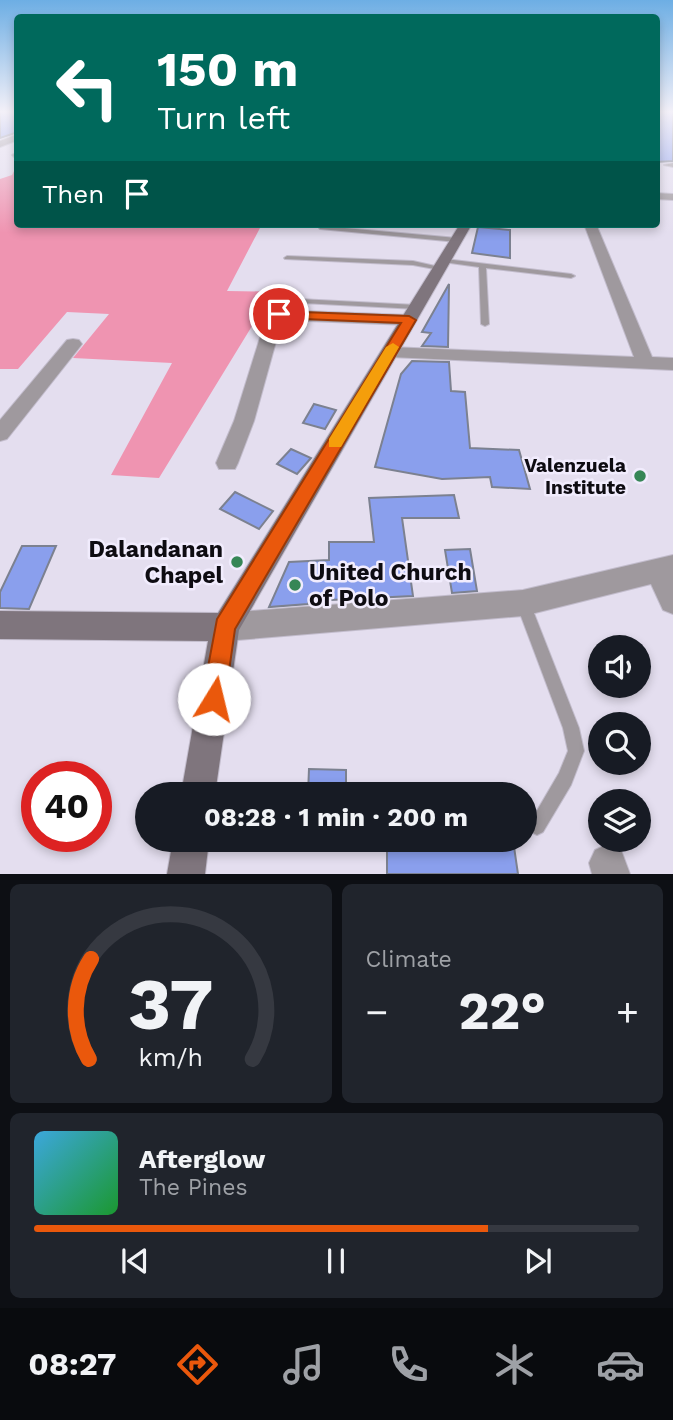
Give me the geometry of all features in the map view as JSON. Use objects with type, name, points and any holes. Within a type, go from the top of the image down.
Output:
[{"type":"street","points":[[592,228],[645,363]]},
{"type":"street","points":[[200,782],[225,627],[462,232]]},
{"type":"street","points":[[227,463],[244,421],[275,315],[413,313]]},
{"type":"street","points":[[0,434],[74,344]]},
{"type":"street","points":[[390,352],[673,364]]},
{"type":"street","points":[[0,625],[225,627],[523,603],[666,569],[673,601]]},
{"type":"street","points":[[186,874],[189,852]]},
{"type":"lane","points":[[322,228],[462,232]]},
{"type":"lane","points":[[287,258],[482,265],[571,276]]},
{"type":"lane","points":[[482,265],[485,324]]},
{"type":"lane","points":[[302,301],[413,313]]},
{"type":"lane","points":[[523,603],[571,728],[576,751],[565,779],[537,826]]},
{"type":"shaded area","points":[[14,171],[14,228],[260,228],[227,291],[300,292],[292,306],[263,308],[159,478],[111,475],[172,363],[73,358],[109,314],[67,312],[18,369],[0,369],[0,179],[12,175]]},
{"type":"building","points":[[660,152],[673,152],[673,161],[660,162]]},
{"type":"building","points":[[478,228],[510,230],[510,258],[472,253]]},
{"type":"building","points":[[449,284],[448,347],[422,346],[431,333],[422,332]]},
{"type":"building","points":[[412,361],[449,362],[451,391],[465,392],[470,448],[519,450],[530,489],[492,487],[490,477],[442,479],[375,467],[401,374]]},
{"type":"building","points":[[314,404],[336,410],[325,429],[303,423]]},
{"type":"building","points":[[291,449],[311,458],[297,474],[277,464]]},
{"type":"building","points":[[235,492],[273,511],[259,529],[220,509]]},
{"type":"building","points":[[454,495],[459,518],[402,518],[413,596],[309,601],[308,604],[269,607],[289,562],[329,560],[329,542],[374,542],[369,498]]},
{"type":"building","points":[[22,546],[56,546],[29,609],[0,608],[0,592]]},
{"type":"building","points":[[470,549],[477,591],[452,593],[445,550]]},
{"type":"building","points":[[309,769],[346,770],[346,782],[308,782]]},
{"type":"building","points":[[387,852],[515,852],[518,874],[387,874]]},
{"type":"slow traffic","points":[[335,443],[393,347]]},
{"type":"place","name":"Valenzuela Institute","points":[[640,476]]},
{"type":"place","name":"Dalandanan Chapel","points":[[237,562]]},
{"type":"place","name":"United Church of Polo","points":[[295,585]]},
{"type":"route","points":[[214,699],[225,627],[409,320],[279,314]]}]
